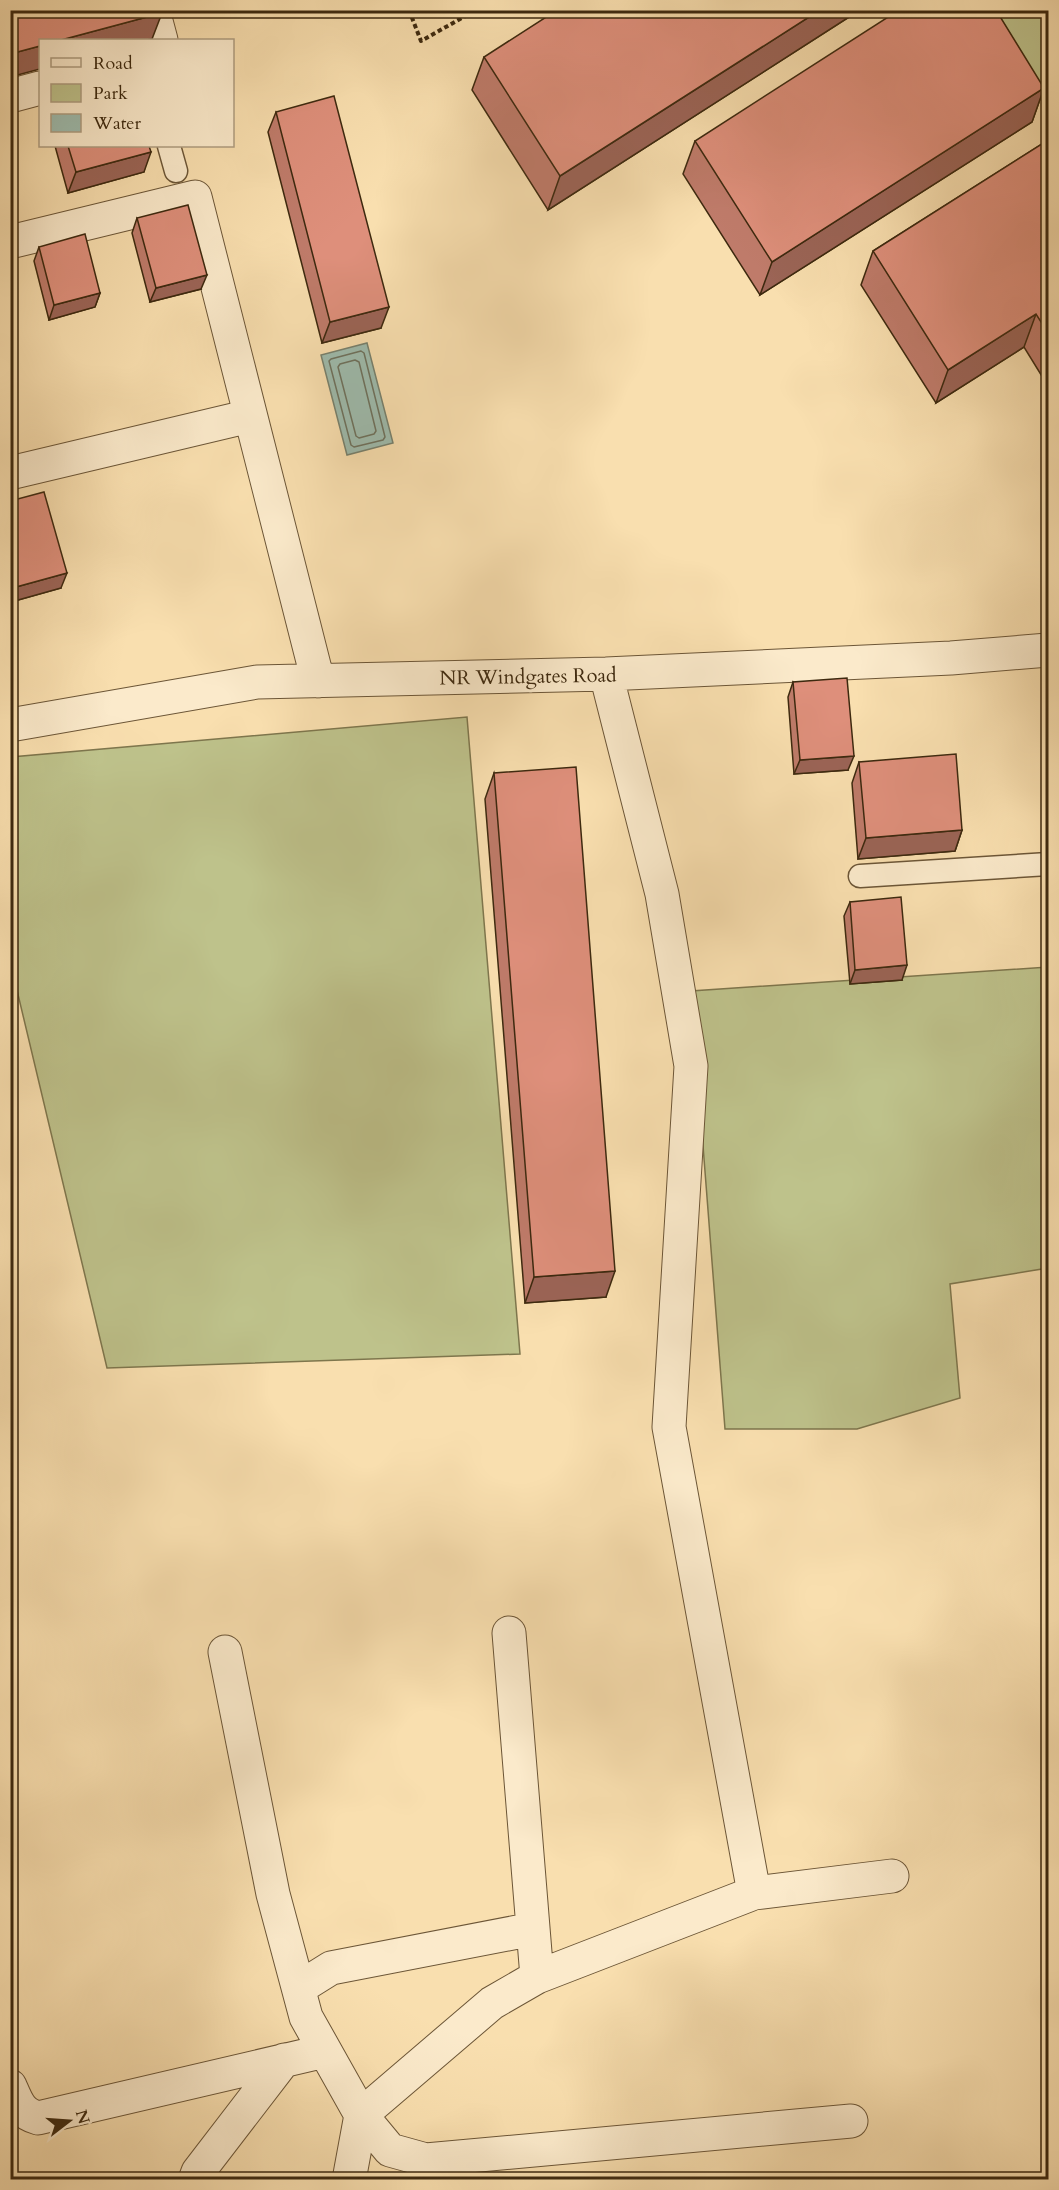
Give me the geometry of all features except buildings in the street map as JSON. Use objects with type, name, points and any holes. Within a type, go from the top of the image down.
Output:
[{"type":"street","points":[[153,10],[161,39]]},
{"type":"street","points":[[10,96],[39,88]]},
{"type":"street","points":[[10,242],[195,197],[318,681]]},
{"type":"street","points":[[10,473],[250,416]]},
{"type":"street","name":"NR Windgates Road","points":[[10,725],[257,682],[606,674],[951,658],[1048,650]]},
{"type":"street","points":[[606,674],[662,894],[691,1066],[669,1427],[754,1893]]},
{"type":"street","points":[[509,1634],[537,1977]]},
{"type":"street","points":[[225,1652],[273,1894],[306,2017],[361,2115],[390,2150],[426,2160],[851,2121]]},
{"type":"street","points":[[349,2180],[361,2115],[492,2003],[537,1977],[754,1893],[892,1876]]},
{"type":"street","points":[[299,1988],[331,1968],[533,1929]]},
{"type":"street","points":[[10,2086],[18,2106],[27,2115],[38,2118],[325,2051]]},
{"type":"street","points":[[195,2180],[198,2172],[284,2060]]},
{"type":"lane","points":[[169,147],[176,171]]},
{"type":"lane","points":[[860,876],[1048,864]]},
{"type":"path","points":[[409,10],[421,41],[476,10]]},
{"type":"green space","points":[[996,11],[1048,11],[1048,97]]},
{"type":"green space","points":[[467,717],[520,1354],[107,1368],[11,965],[11,757]]},
{"type":"green space","points":[[1048,967],[1048,1268],[950,1284],[960,1398],[857,1429],[725,1429],[691,991]]},
{"type":"water","points":[[367,343],[393,443],[347,455],[321,355]]}]
